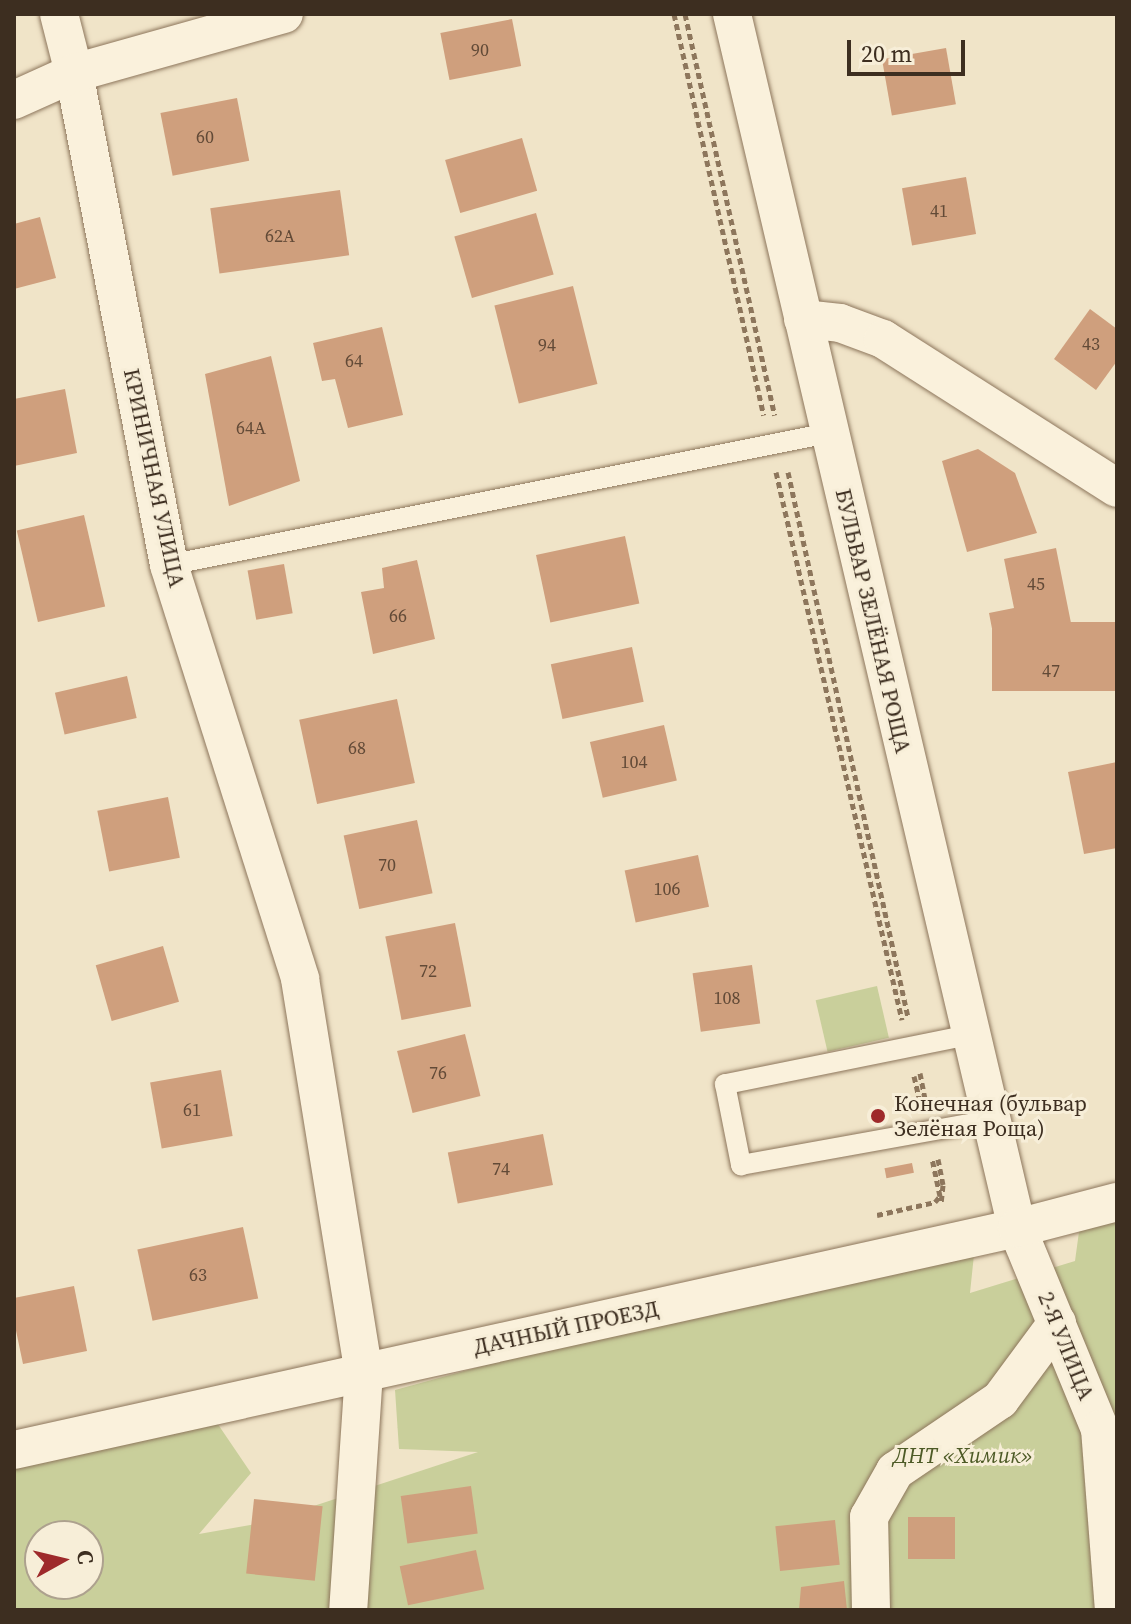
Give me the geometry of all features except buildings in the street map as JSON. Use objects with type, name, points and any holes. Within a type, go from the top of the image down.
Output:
[{"type":"street","name":"КРИНИЧНАЯ УЛИЦА","points":[[59,14],[74,73],[169,565],[300,979],[364,1372],[348,1610]]},
{"type":"street","points":[[14,100],[74,73],[284,14]]},
{"type":"street","name":"БУЛЬВАР ЗЕЛЁНАЯ РОЩА","points":[[732,14],[969,1035],[1017,1228]]},
{"type":"street","points":[[803,319],[840,323],[883,339],[1117,488]]},
{"type":"street","name":"ДАЧНЫЙ ПРОЕЗД","points":[[14,1450],[1017,1228],[1117,1202]]},
{"type":"street","name":"2-Я УЛИЦА","points":[[1017,1228],[1100,1429],[1114,1610]]},
{"type":"street","points":[[871,1610],[869,1517],[895,1471],[1000,1400],[1057,1323]]},
{"type":"lane","points":[[169,565],[829,433]]},
{"type":"lane","points":[[969,1035],[725,1084],[741,1165],[990,1120]]},
{"type":"path","points":[[674,14],[776,443],[911,1046]]},
{"type":"path","points":[[685,14],[776,443],[932,1130],[943,1202],[867,1222]]},
{"type":"green space","points":[[877,986],[889,1038],[828,1052],[816,1000]]},
{"type":"green space","name":"ДНТ «Химик»","points":[[1117,1208],[1117,1610],[14,1610],[14,1458],[211,1414],[251,1473],[199,1534],[262,1523],[478,1452],[399,1449],[395,1390],[955,1237],[975,1245],[970,1293],[1075,1261],[1081,1217]]},
{"type":"place","name":"Конечная (бульвар Зелёная Роща)","points":[[878,1116]]}]
